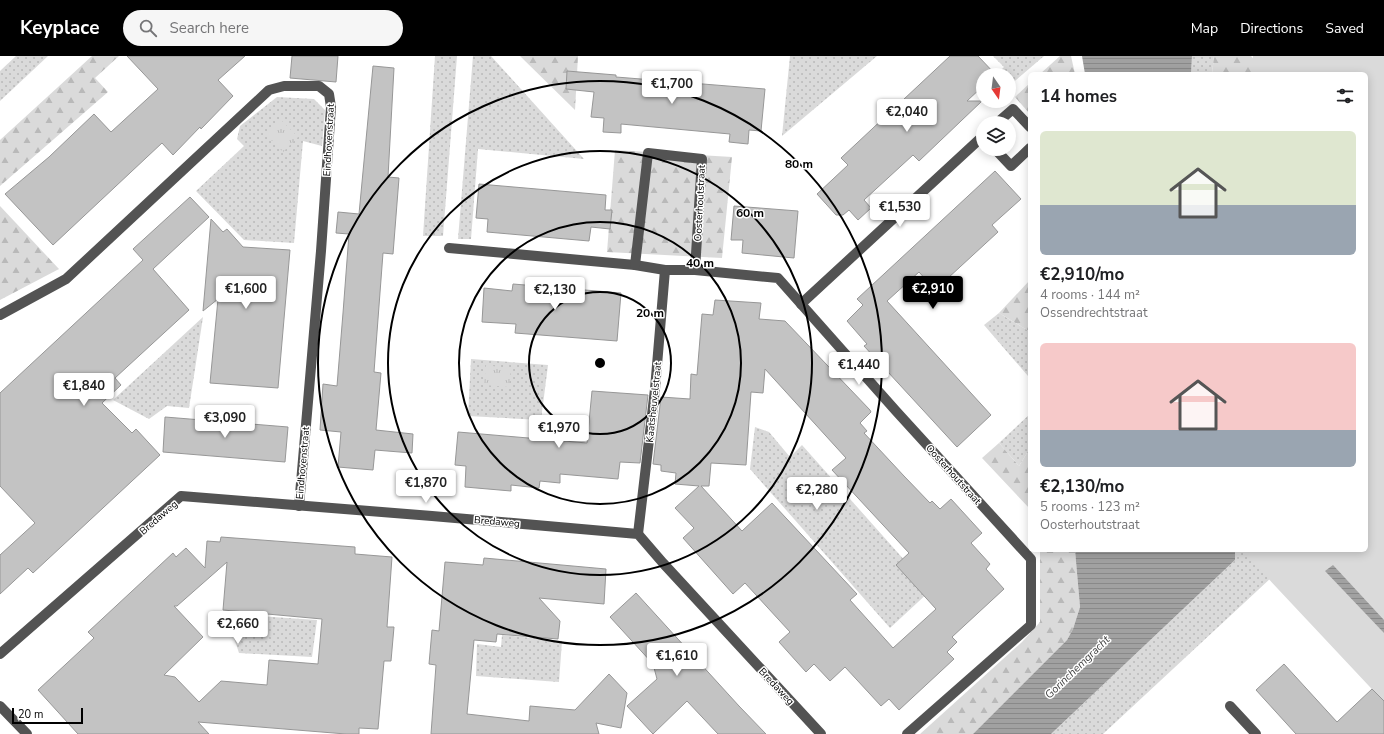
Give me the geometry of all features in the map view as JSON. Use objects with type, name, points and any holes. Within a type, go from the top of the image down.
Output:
[{"type":"street","name":"Eindhovenstraat","points":[[0,315],[66,279],[269,90],[284,86],[320,86],[329,94],[331,107],[321,251],[299,506]]},
{"type":"street","points":[[1005,116],[1013,109],[1028,125]]},
{"type":"street","points":[[801,304],[976,142]]},
{"type":"street","points":[[1002,156],[1011,166],[1028,150]]},
{"type":"street","name":"Oosterhoutstraat","points":[[635,265],[648,153],[702,159],[695,270]]},
{"type":"street","name":"Oosterhoutstraat","points":[[449,248],[635,265],[665,270],[695,270],[778,278],[1031,559],[1031,625],[908,734]]},
{"type":"street","name":"Kaatsheuvelstraat","points":[[638,534],[655,389],[665,270]]},
{"type":"street","name":"Bredaweg","points":[[0,654],[181,496],[638,534],[821,734]]},
{"type":"street","points":[[0,706],[27,734]]},
{"type":"street","points":[[1230,706],[1256,734]]},
{"type":"green space","points":[[16,56],[48,56],[0,101],[0,71]]},
{"type":"green space","points":[[92,56],[119,56],[95,78],[108,92],[0,186],[0,140]]},
{"type":"green space","points":[[435,56],[457,56],[443,236],[423,236]]},
{"type":"green space","points":[[473,56],[491,56],[584,159],[478,149],[471,239],[458,239]]},
{"type":"green space","points":[[520,56],[578,56],[575,110]]},
{"type":"green space","points":[[790,56],[877,56],[782,136]]},
{"type":"green space","points":[[993,56],[1044,56],[1016,80],[1016,68],[1003,68],[1004,67]]},
{"type":"green space","points":[[1060,56],[1071,56],[1075,72],[1042,72]]},
{"type":"green space","points":[[1192,56],[1214,56],[1212,72],[1191,72]]},
{"type":"green space","points":[[1214,56],[1251,56],[1265,72],[1212,72]]},
{"type":"green space","points":[[1253,56],[1384,56],[1384,702],[1248,557],[1247,552],[1368,552],[1368,72],[1252,72]]},
{"type":"green space","points":[[1028,85],[1028,112],[1016,98],[1016,96]]},
{"type":"green space","points":[[277,97],[314,99],[325,110],[322,146],[303,141],[294,243],[244,240],[196,191],[244,146],[237,139],[240,126]]},
{"type":"green space","points":[[281,120],[298,137],[283,152],[266,135]]},
{"type":"green space","points":[[615,150],[732,157],[722,258],[607,252]]},
{"type":"green space","points":[[0,206],[59,269],[0,300]]},
{"type":"green space","points":[[1028,282],[1028,330],[999,313]]},
{"type":"green space","points":[[999,313],[1028,330],[1028,376],[984,325]]},
{"type":"green space","points":[[203,317],[189,408],[167,406],[149,419],[113,400]]},
{"type":"green space","points":[[471,359],[548,365],[541,420],[468,416]]},
{"type":"green space","points":[[486,365],[511,369],[509,387],[484,385]]},
{"type":"green space","points":[[1028,416],[1028,451],[1019,466],[999,443]]},
{"type":"green space","points":[[755,427],[769,432],[790,457],[802,445],[931,590],[890,628],[750,469]]},
{"type":"green space","points":[[999,443],[1019,466],[1028,451],[1028,507],[982,458]]},
{"type":"green space","points":[[1040,552],[1075,552],[1080,607],[1073,629],[1067,640],[973,734],[920,734],[1022,642],[1040,622]]},
{"type":"green space","points":[[1235,552],[1273,552],[1272,577],[1103,734],[1051,734],[1235,560]]},
{"type":"green space","points":[[226,614],[317,620],[312,657],[239,653]]},
{"type":"green space","points":[[502,635],[562,641],[559,682],[476,676],[477,644],[501,647]]},
{"type":"water","points":[[1082,56],[1192,56],[1191,72],[1085,72]]},
{"type":"water","name":"Gorinchemgracht","points":[[1075,552],[1235,552],[1235,560],[1051,734],[973,734],[1067,640],[1073,629],[1080,607]]},
{"type":"water","points":[[1333,565],[1384,620],[1384,633],[1325,571]]},
{"type":"building","points":[[127,56],[245,56],[218,80],[233,96],[201,129],[200,127],[173,155],[162,143],[53,245],[5,194],[49,157],[94,114],[111,132],[158,89]]},
{"type":"building","points":[[292,56],[338,56],[336,82],[290,78]]},
{"type":"building","points":[[950,56],[978,56],[989,68],[976,68],[976,93],[967,101],[976,101],[976,107],[919,161],[913,155],[864,200],[871,208],[858,220],[849,210],[843,215],[836,215],[817,194],[848,165],[841,158]]},
{"type":"building","points":[[373,66],[394,68],[388,177],[399,178],[393,254],[383,253],[374,372],[381,373],[376,430],[413,434],[412,453],[375,450],[373,470],[338,467],[341,432],[320,430],[323,384],[337,386],[349,234],[336,233],[338,212],[359,214]]},
{"type":"building","points":[[567,71],[616,75],[616,77],[765,89],[761,131],[749,130],[748,144],[729,142],[730,134],[621,124],[621,133],[603,132],[604,118],[591,117],[594,92],[566,89]]},
{"type":"building","points":[[995,171],[1021,199],[992,225],[998,232],[935,290],[919,272],[887,301],[991,415],[957,447],[864,346],[867,344],[847,321],[863,305],[857,299]]},
{"type":"building","points":[[479,184],[606,195],[605,210],[612,210],[610,229],[591,227],[589,241],[487,232],[488,219],[476,218]]},
{"type":"building","points":[[190,197],[209,217],[153,269],[189,310],[115,378],[121,385],[102,403],[132,433],[136,429],[160,455],[33,573],[28,568],[0,594],[0,555],[35,523],[0,486],[0,393],[143,260],[133,249]]},
{"type":"building","points":[[734,206],[798,211],[794,258],[742,253],[743,240],[731,240]]},
{"type":"building","points":[[211,219],[223,232],[227,229],[243,247],[290,250],[278,388],[210,383],[218,299],[203,311]]},
{"type":"building","points":[[513,284],[621,293],[617,341],[515,333],[516,324],[482,322],[484,288],[512,291]]},
{"type":"building","points":[[715,300],[761,303],[759,319],[785,321],[870,410],[871,412],[860,423],[867,431],[864,433],[930,503],[932,501],[940,509],[951,499],[982,533],[971,543],[990,564],[986,569],[1004,589],[952,637],[957,642],[947,652],[954,659],[899,710],[889,699],[881,706],[845,667],[830,681],[814,664],[806,672],[779,642],[790,632],[745,583],[733,594],[683,538],[694,528],[675,508],[699,486],[675,484],[676,473],[661,471],[661,465],[653,464],[661,397],[690,399],[691,374],[697,375],[702,314],[713,315]],"holes":[[[765,369],[846,458],[832,470],[909,553],[896,565],[936,609],[893,648],[850,600],[857,594],[772,503],[742,531],[701,486],[709,486],[711,463],[746,465],[751,392],[763,393]]]},
{"type":"building","points":[[592,391],[648,395],[640,463],[620,462],[618,479],[560,474],[560,483],[540,481],[539,488],[511,485],[511,491],[465,487],[466,466],[455,465],[458,432],[587,443]]},
{"type":"building","points":[[165,417],[288,427],[285,462],[163,452]]},
{"type":"building","points":[[221,537],[355,547],[355,554],[392,557],[387,627],[394,627],[391,661],[384,661],[378,729],[359,728],[359,734],[346,734],[198,722],[209,734],[78,734],[38,690],[94,638],[88,632],[173,553],[176,557],[186,548],[205,568],[207,541],[220,542]],"holes":[[[227,562],[223,610],[322,619],[318,664],[269,660],[267,685],[221,681],[199,702],[175,677],[164,675],[203,637],[174,606],[177,606]]]},
{"type":"building","points":[[484,558],[606,569],[604,604],[539,598],[560,621],[558,639],[497,634],[496,642],[474,640],[467,714],[529,721],[530,706],[575,710],[609,674],[627,693],[621,728],[596,723],[599,734],[431,734],[436,665],[429,664],[432,630],[439,631],[445,562],[483,565]]},
{"type":"building","points":[[636,593],[766,734],[718,734],[687,701],[653,734],[627,706],[657,679],[653,664],[610,617]]},
{"type":"building","points":[[1284,664],[1337,722],[1372,689],[1384,701],[1384,734],[1296,734],[1256,690]]}]
